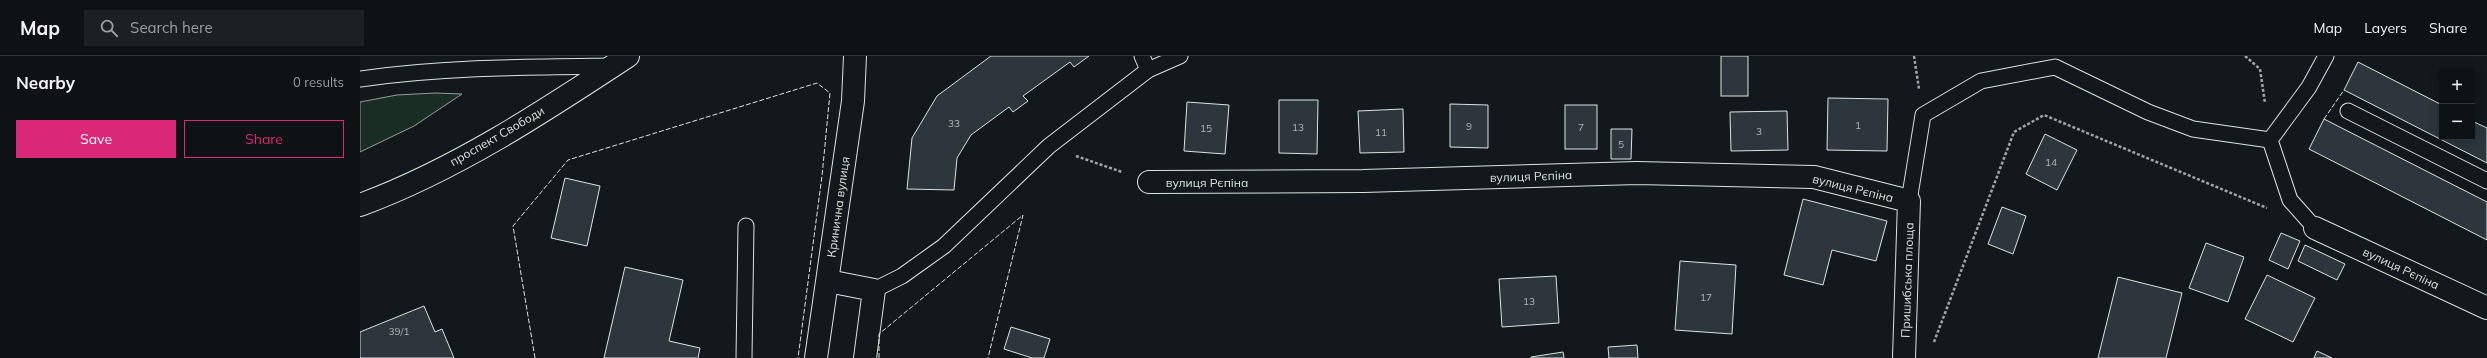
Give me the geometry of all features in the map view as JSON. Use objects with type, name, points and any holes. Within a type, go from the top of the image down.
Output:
[{"type":"street","name":"Кринична вулиця","points":[[816,358],[853,101],[855,56]]},
{"type":"street","name":"проспект Свободи","points":[[360,205],[398,191],[488,144],[620,61]]},
{"type":"street","name":"вулиця Рєпіна","points":[[1149,182],[1364,181],[1637,173],[1806,176],[1909,201]]},
{"type":"street","name":"Пришибська площа","points":[[1904,358],[1909,201]]},
{"type":"street","name":"вулиця Рєпіна","points":[[2315,228],[2487,308]]},
{"type":"street","points":[[828,281],[874,290],[865,358]]},
{"type":"lane","points":[[1142,56],[1148,70]]},
{"type":"lane","points":[[874,290],[902,276],[944,246],[1049,146],[1148,70],[1180,56]]},
{"type":"lane","points":[[2270,140],[2309,87],[2326,56]]},
{"type":"lane","points":[[360,79],[424,70],[620,61]]},
{"type":"lane","points":[[1909,201],[1923,116],[1981,81],[2055,67],[2148,112],[2193,129],[2270,140]]},
{"type":"lane","points":[[2348,111],[2487,181]]},
{"type":"lane","points":[[2270,140],[2290,200],[2315,228]]},
{"type":"lane","points":[[744,358],[746,226]]},
{"type":"path","points":[[1914,56],[1923,116]]},
{"type":"path","points":[[2245,56],[2260,69],[2270,140]]},
{"type":"path","points":[[1932,349],[2014,132],[2044,115],[2271,210]]},
{"type":"path","points":[[1049,146],[1149,182]]},
{"type":"green space","points":[[435,93],[462,94],[414,126],[360,152],[360,102],[397,95]]},
{"type":"building","points":[[991,56],[1089,56],[1074,67],[1070,62],[1023,96],[1028,101],[1013,112],[1009,107],[971,135],[957,158],[954,190],[907,189],[912,138],[937,96]]},
{"type":"building","points":[[1721,56],[1748,56],[1748,96],[1721,96]]},
{"type":"building","points":[[2358,62],[2439,103],[2439,138],[2344,90]]},
{"type":"building","points":[[1828,98],[1888,99],[1887,151],[1827,150]]},
{"type":"building","points":[[1279,100],[1318,100],[1317,154],[1279,153]]},
{"type":"building","points":[[1187,102],[1229,105],[1225,154],[1184,151]]},
{"type":"building","points":[[1450,104],[1488,105],[1488,148],[1450,147]]},
{"type":"building","points":[[1565,105],[1597,105],[1597,149],[1565,149]]},
{"type":"building","points":[[1403,109],[1404,152],[1360,153],[1358,111]]},
{"type":"building","points":[[1787,111],[1788,150],[1731,151],[1730,112]]},
{"type":"building","points":[[2324,119],[2487,202],[2487,240],[2309,149]]},
{"type":"building","points":[[2475,122],[2487,128],[2487,163],[2442,140],[2475,140]]},
{"type":"building","points":[[1611,129],[1632,129],[1631,159],[1611,159]]},
{"type":"building","points":[[2045,134],[2077,150],[2057,190],[2026,174]]},
{"type":"building","points":[[565,178],[600,186],[587,246],[551,238]]},
{"type":"building","points":[[1803,199],[1887,221],[1876,261],[1832,250],[1823,285],[1784,275]]},
{"type":"building","points":[[2002,207],[2026,216],[2013,254],[1988,244]]},
{"type":"building","points":[[2281,233],[2300,241],[2288,269],[2269,260]]},
{"type":"building","points":[[2206,243],[2244,257],[2228,302],[2189,288]]},
{"type":"building","points":[[2305,245],[2345,264],[2337,280],[2298,261]]},
{"type":"building","points":[[1680,261],[1736,265],[1732,334],[1675,330]]},
{"type":"building","points":[[625,267],[683,280],[669,341],[700,348],[698,358],[604,358]]},
{"type":"building","points":[[2267,275],[2315,298],[2293,342],[2245,319]]},
{"type":"building","points":[[1556,276],[1559,323],[1502,327],[1499,279]]},
{"type":"building","points":[[2118,277],[2182,293],[2166,358],[2098,358]]},
{"type":"building","points":[[424,306],[435,332],[442,329],[454,358],[360,358],[360,332]]},
{"type":"building","points":[[1011,327],[1050,339],[1044,358],[1032,358],[1004,349]]},
{"type":"building","points":[[1637,345],[1638,358],[1609,358],[1608,347]]},
{"type":"building","points":[[2317,351],[2332,358],[2314,358]]},
{"type":"building","points":[[1563,352],[1564,358],[1531,358],[1531,357]]},
{"type":"fence","points":[[535,358],[513,226],[568,160],[817,83],[830,93],[822,176],[798,358]]},
{"type":"fence","points":[[2324,119],[2344,90]]},
{"type":"fence","points":[[879,358],[879,334],[1023,215],[988,358]]}]
